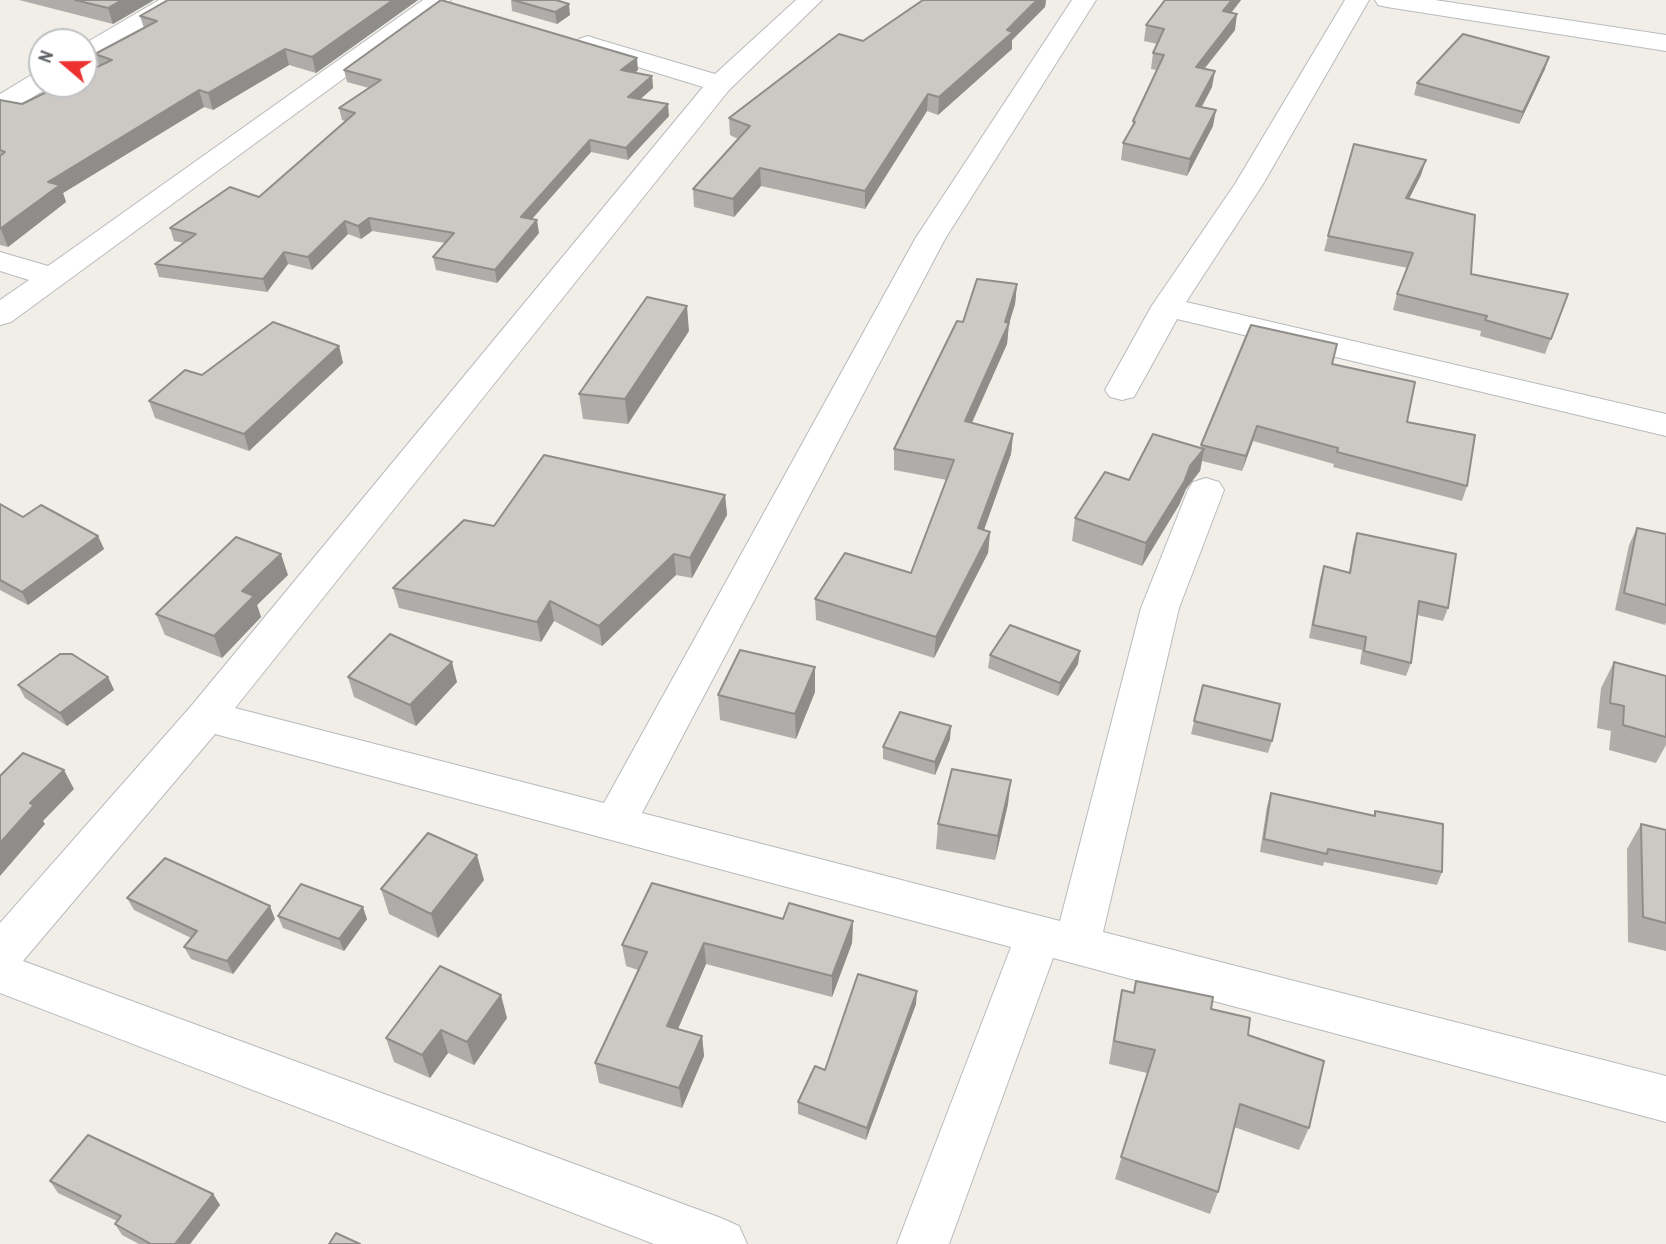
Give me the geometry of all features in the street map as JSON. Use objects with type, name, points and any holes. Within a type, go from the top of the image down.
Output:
[{"type":"street","points":[[98,47],[177,0]]},
{"type":"street","points":[[0,315],[440,0],[467,8]]},
{"type":"street","points":[[0,955],[206,716],[720,84],[810,0]]},
{"type":"street","points":[[615,823],[930,239],[1084,0]]},
{"type":"street","points":[[1122,390],[1167,307],[1248,184],[1357,0]]},
{"type":"street","points":[[1387,0],[1666,43]]},
{"type":"street","points":[[561,36],[720,84]]},
{"type":"street","points":[[0,105],[28,88]]},
{"type":"street","points":[[0,261],[51,277]]},
{"type":"street","points":[[1167,307],[1666,425]]},
{"type":"street","points":[[923,1244],[1058,940],[1160,608],[1206,490]]},
{"type":"street","points":[[206,716],[1666,1099]]},
{"type":"street","points":[[0,973],[721,1244]]},
{"type":"building","points":[[75,0],[122,0],[108,8]]},
{"type":"building","points":[[168,0],[393,0],[312,57],[285,49],[208,93],[199,90],[48,182],[60,185],[0,229],[0,156],[5,152],[0,150],[0,100],[22,104],[34,98],[98,98],[98,66],[112,60],[98,55],[98,52],[157,21],[140,16]]},
{"type":"building","points":[[441,0],[637,58],[621,70],[652,76],[628,97],[668,104],[626,148],[590,140],[521,217],[537,220],[495,270],[433,257],[454,233],[369,218],[358,226],[345,221],[308,257],[284,252],[263,279],[155,264],[196,234],[170,228],[230,187],[259,197],[355,113],[339,108],[381,80],[344,70]]},
{"type":"building","points":[[513,0],[556,0],[569,4],[555,12]]},
{"type":"building","points":[[923,0],[1037,0],[1007,30],[1013,32],[939,97],[928,94],[865,191],[760,168],[733,199],[693,189],[750,126],[729,118],[839,34],[863,41]]},
{"type":"building","points":[[1165,0],[1232,0],[1223,11],[1237,14],[1196,67],[1215,71],[1196,106],[1216,110],[1190,159],[1123,143],[1164,55],[1153,53],[1164,29],[1146,25]]},
{"type":"building","points":[[1463,34],[1549,57],[1523,112],[1417,83]]},
{"type":"building","points":[[1354,144],[1426,160],[1406,198],[1475,215],[1471,274],[1568,294],[1551,339],[1485,320],[1487,316],[1397,294],[1413,253],[1328,236]]},
{"type":"building","points":[[977,279],[1017,284],[1005,322],[1009,323],[965,421],[1013,434],[978,528],[990,532],[936,637],[815,599],[845,553],[911,573],[954,460],[894,449],[957,321],[963,322]]},
{"type":"building","points":[[647,297],[687,306],[625,399],[579,394]]},
{"type":"building","points":[[273,322],[339,346],[244,434],[149,401],[185,370],[202,375]]},
{"type":"building","points":[[1251,325],[1337,344],[1332,364],[1415,382],[1407,422],[1475,435],[1467,486],[1337,452],[1338,448],[1257,426],[1246,456],[1201,445]]},
{"type":"building","points":[[1153,434],[1204,449],[1190,466],[1184,482],[1146,543],[1075,518],[1105,472],[1129,480]]},
{"type":"building","points":[[544,455],[725,495],[690,558],[674,554],[599,626],[550,601],[537,622],[393,588],[464,520],[494,526]]},
{"type":"building","points":[[0,504],[23,517],[41,505],[98,536],[22,592],[0,580]]},
{"type":"building","points":[[1637,528],[1666,534],[1666,605],[1624,593]]},
{"type":"building","points":[[1357,533],[1456,554],[1448,608],[1419,601],[1411,663],[1364,651],[1366,637],[1313,625],[1324,566],[1350,573]]},
{"type":"building","points":[[236,537],[281,554],[242,591],[254,596],[214,636],[156,614]]},
{"type":"building","points":[[1010,625],[1080,651],[1060,683],[990,655]]},
{"type":"building","points":[[390,634],[452,662],[410,705],[348,677]]},
{"type":"building","points":[[740,650],[815,667],[795,714],[718,695]]},
{"type":"building","points":[[60,654],[72,654],[108,677],[60,713],[18,685]]},
{"type":"building","points":[[1614,662],[1666,676],[1666,737],[1623,725],[1624,706],[1610,703]]},
{"type":"building","points":[[1203,685],[1280,704],[1272,741],[1194,721]]},
{"type":"building","points":[[900,712],[951,726],[935,762],[883,747]]},
{"type":"building","points":[[23,753],[64,770],[30,803],[34,805],[0,843],[0,776]]},
{"type":"building","points":[[952,769],[1011,780],[998,836],[938,824]]},
{"type":"building","points":[[1271,793],[1375,816],[1375,811],[1443,824],[1442,872],[1328,849],[1327,854],[1264,839]]},
{"type":"building","points":[[1641,824],[1666,830],[1666,923],[1643,917]]},
{"type":"building","points":[[428,833],[477,855],[431,914],[381,889]]},
{"type":"building","points":[[165,858],[270,906],[227,961],[184,947],[197,931],[127,898]]},
{"type":"building","points":[[652,883],[783,919],[789,903],[853,921],[832,976],[704,943],[667,1026],[702,1036],[679,1088],[595,1063],[647,952],[622,945]]},
{"type":"building","points":[[301,884],[363,907],[339,939],[278,916]]},
{"type":"building","points":[[440,966],[501,995],[467,1042],[441,1030],[422,1055],[386,1038]]},
{"type":"building","points":[[858,974],[917,991],[867,1128],[798,1102],[815,1066],[825,1070]]},
{"type":"building","points":[[1136,981],[1213,997],[1211,1009],[1250,1018],[1248,1035],[1324,1061],[1309,1128],[1240,1104],[1218,1192],[1121,1157],[1155,1050],[1114,1041],[1122,990],[1134,993]]},
{"type":"building","points":[[88,1135],[213,1194],[175,1244],[151,1244],[115,1224],[121,1216],[50,1181]]},
{"type":"building","points":[[336,1233],[360,1244],[329,1244]]}]
